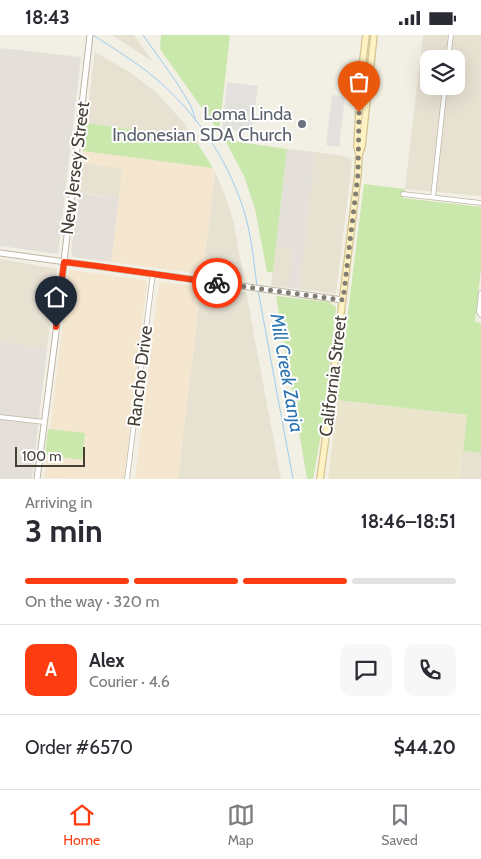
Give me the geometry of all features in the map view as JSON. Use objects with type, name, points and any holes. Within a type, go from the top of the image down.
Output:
[{"type":"main road","name":"California Street","points":[[320,479],[358,174],[359,154],[357,146],[360,85],[366,35]]},
{"type":"main road","name":"California Street","points":[[359,154],[362,146],[374,35]]},
{"type":"street","name":"New Jersey Street","points":[[37,479],[90,35]]},
{"type":"street","points":[[449,50],[451,35]]},
{"type":"street","points":[[433,197],[444,95]]},
{"type":"street","points":[[403,194],[481,203]]},
{"type":"street","points":[[0,253],[343,300]]},
{"type":"street","name":"Rancho Drive","points":[[127,479],[153,273]]},
{"type":"street","points":[[481,293],[479,312],[481,315]]},
{"type":"street","points":[[0,417],[44,422]]},
{"type":"shaded area","points":[[112,35],[134,35],[153,62]]},
{"type":"shaded area","points":[[423,35],[481,35],[481,196],[405,189],[420,61],[420,95],[465,95],[465,50],[421,50]]},
{"type":"shaded area","points":[[0,48],[81,57],[58,254],[0,246]]},
{"type":"shaded area","points":[[95,52],[128,71],[156,92],[184,123],[194,138],[86,123]]},
{"type":"shaded area","points":[[227,82],[258,86],[252,132],[222,129]]},
{"type":"shaded area","points":[[332,95],[345,97],[339,147],[326,145]]},
{"type":"shaded area","points":[[287,149],[315,152],[299,289],[288,288],[293,248],[276,246]]},
{"type":"shaded area","points":[[83,151],[213,168],[215,172],[203,274],[111,262],[122,169],[81,163]]},
{"type":"shaded area","points":[[315,152],[343,156],[351,159],[352,162],[336,294],[299,289]]},
{"type":"shaded area","points":[[81,163],[122,169],[119,198],[77,192]]},
{"type":"shaded area","points":[[215,172],[233,220],[244,279],[203,274]]},
{"type":"shaded area","points":[[79,193],[119,198],[111,262],[74,257],[71,253]]},
{"type":"shaded area","points":[[276,246],[293,248],[288,288],[271,286]]},
{"type":"shaded area","points":[[0,259],[57,269],[47,349],[0,342]]},
{"type":"shaded area","points":[[69,271],[145,280],[147,282],[124,479],[44,478],[47,456],[82,460],[85,434],[50,429]]},
{"type":"shaded area","points":[[159,282],[201,287],[178,479],[135,479]]},
{"type":"shaded area","points":[[201,287],[246,292],[281,479],[178,479]]},
{"type":"shaded area","points":[[0,342],[47,349],[32,479],[0,479]]},
{"type":"shaded area","points":[[337,400],[467,415],[460,479],[328,479]]},
{"type":"shaded area","points":[[463,451],[481,453],[481,479],[460,479]]},
{"type":"green space","points":[[161,35],[230,35],[219,132],[160,49]]},
{"type":"green space","points":[[86,123],[194,138],[213,168],[83,151]]},
{"type":"green space","points":[[225,140],[287,149],[273,272],[267,272],[255,209],[244,176]]},
{"type":"green space","points":[[364,184],[405,189],[403,198],[481,207],[481,269],[475,322],[481,323],[481,453],[463,451],[467,415],[337,400]]},
{"type":"green space","points":[[276,296],[329,302],[336,307],[323,423],[313,479],[307,479]]},
{"type":"green space","points":[[48,429],[85,433],[82,460],[45,455]]},
{"type":"waterway","name":"Mill Creek Zanja","points":[[93,35],[154,77],[176,98],[202,128],[224,162],[240,199],[251,243],[257,286]]},
{"type":"waterway","points":[[143,35],[175,80],[191,106],[196,121]]},
{"type":"waterway","name":"Mill Creek Zanja","points":[[258,290],[293,479]]},
{"type":"way so far","points":[[217,283],[343,300],[358,174],[359,112]]},
{"type":"place","name":"Loma Linda Indonesian SDA Church","points":[[302,124]]},
{"type":"route","points":[[56,327],[64,262],[217,283]]}]
